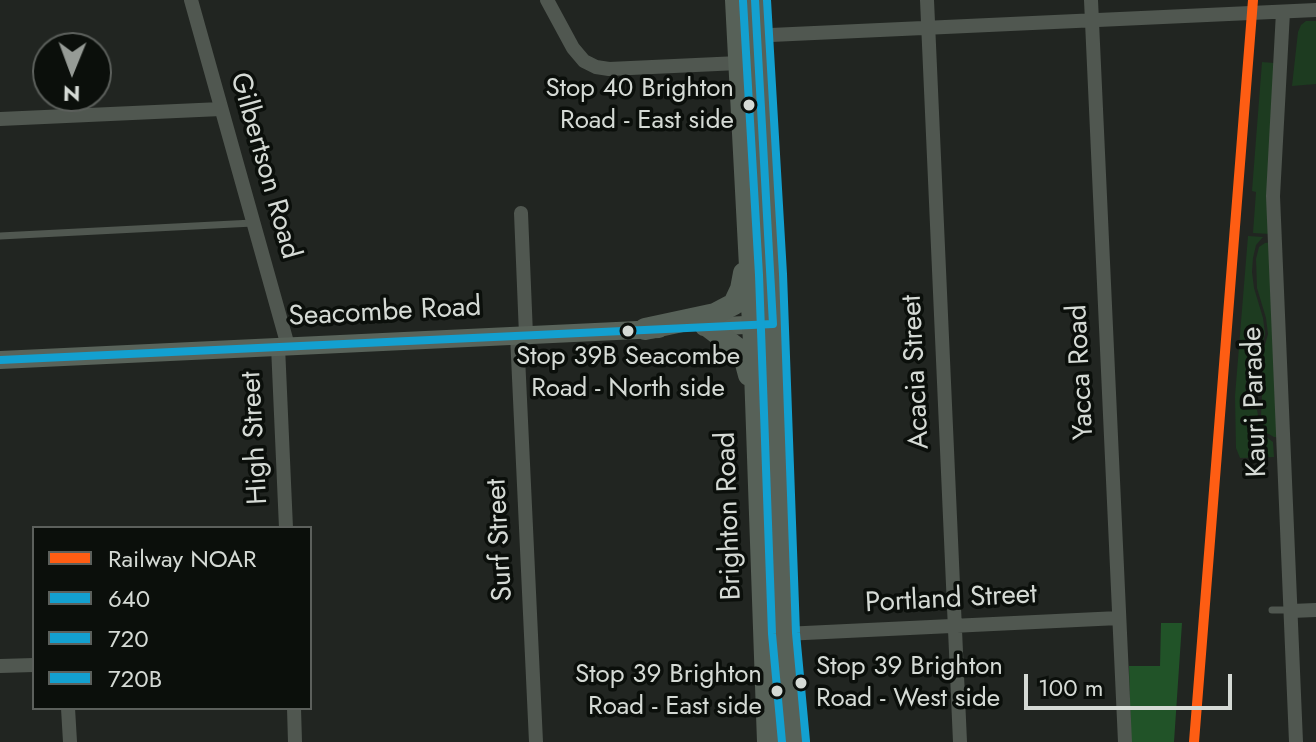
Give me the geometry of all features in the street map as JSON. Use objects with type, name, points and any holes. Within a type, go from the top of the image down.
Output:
[{"type":"main road","name":"Brighton Road","points":[[736,0],[747,36],[763,324],[794,742]]},
{"type":"main road","name":"Brighton Road","points":[[755,0],[739,63],[749,239],[763,324],[757,407],[768,742]]},
{"type":"main road","points":[[645,329],[715,314],[734,304],[741,289],[749,239]]},
{"type":"main road","name":"Seacombe Road","points":[[0,360],[763,324]]},
{"type":"main road","points":[[709,327],[738,349],[745,360],[757,407]]},
{"type":"street","name":"Gilbertson Road","points":[[191,0],[253,223],[283,346]]},
{"type":"street","points":[[547,0],[573,48],[584,61],[596,67],[739,63]]},
{"type":"street","name":"Acacia Street","points":[[927,0],[960,742]]},
{"type":"street","name":"Yacca Road","points":[[1091,0],[1125,742]]},
{"type":"street","points":[[747,36],[1092,20],[1210,7],[1283,12],[1316,10]]},
{"type":"street","name":"Kauri Parade","points":[[1283,12],[1273,196],[1296,742]]},
{"type":"street","points":[[0,119],[221,109]]},
{"type":"street","name":"Surf Street","points":[[521,213],[522,335],[536,742]]},
{"type":"street","name":"High Street","points":[[283,346],[286,526]]},
{"type":"street","points":[[1291,611],[1316,610]]},
{"type":"street","name":"Portland Street","points":[[784,634],[1119,618]]},
{"type":"street","points":[[0,666],[32,665]]},
{"type":"street","points":[[68,710],[70,742]]},
{"type":"street","points":[[294,710],[295,742]]},
{"type":"lane","points":[[0,236],[253,223]]},
{"type":"lane","points":[[1272,610],[1291,611]]},
{"type":"green space","points":[[1306,21],[1316,21],[1316,84],[1292,86],[1298,32]]},
{"type":"green space","points":[[1262,62],[1274,63],[1270,234],[1253,233],[1256,192],[1252,191]]},
{"type":"green space","points":[[1248,236],[1263,237],[1256,245],[1252,272],[1265,334],[1260,350],[1250,363],[1245,387],[1248,398],[1257,410],[1261,431],[1256,445],[1259,446],[1264,435],[1273,442],[1274,457],[1240,458],[1236,448],[1235,396]]},
{"type":"green space","points":[[1271,242],[1279,437],[1265,432],[1261,416],[1261,359],[1268,334],[1257,288],[1256,259],[1259,247]]},
{"type":"green space","points":[[1161,623],[1182,623],[1174,742],[1131,742],[1129,666],[1160,666]]},
{"type":"rail line","name":"NOAR","points":[[1194,742],[1253,0]]},
{"type":"transit line","name":"640","points":[[0,360],[773,324],[755,0]]},
{"type":"transit line","name":"720B","points":[[767,0],[783,274],[796,633],[806,741]]},
{"type":"transit line","name":"720","points":[[743,1],[759,275],[772,634],[782,742]]},
{"type":"place","name":"Stop 40 Brighton Road - East side","points":[[749,105]]},
{"type":"place","name":"Stop 39B Seacombe Road - North side","points":[[628,331]]},
{"type":"place","name":"Stop 39 Brighton Road - West side","points":[[801,683]]},
{"type":"place","name":"Stop 39 Brighton Road - East side","points":[[777,691]]}]
